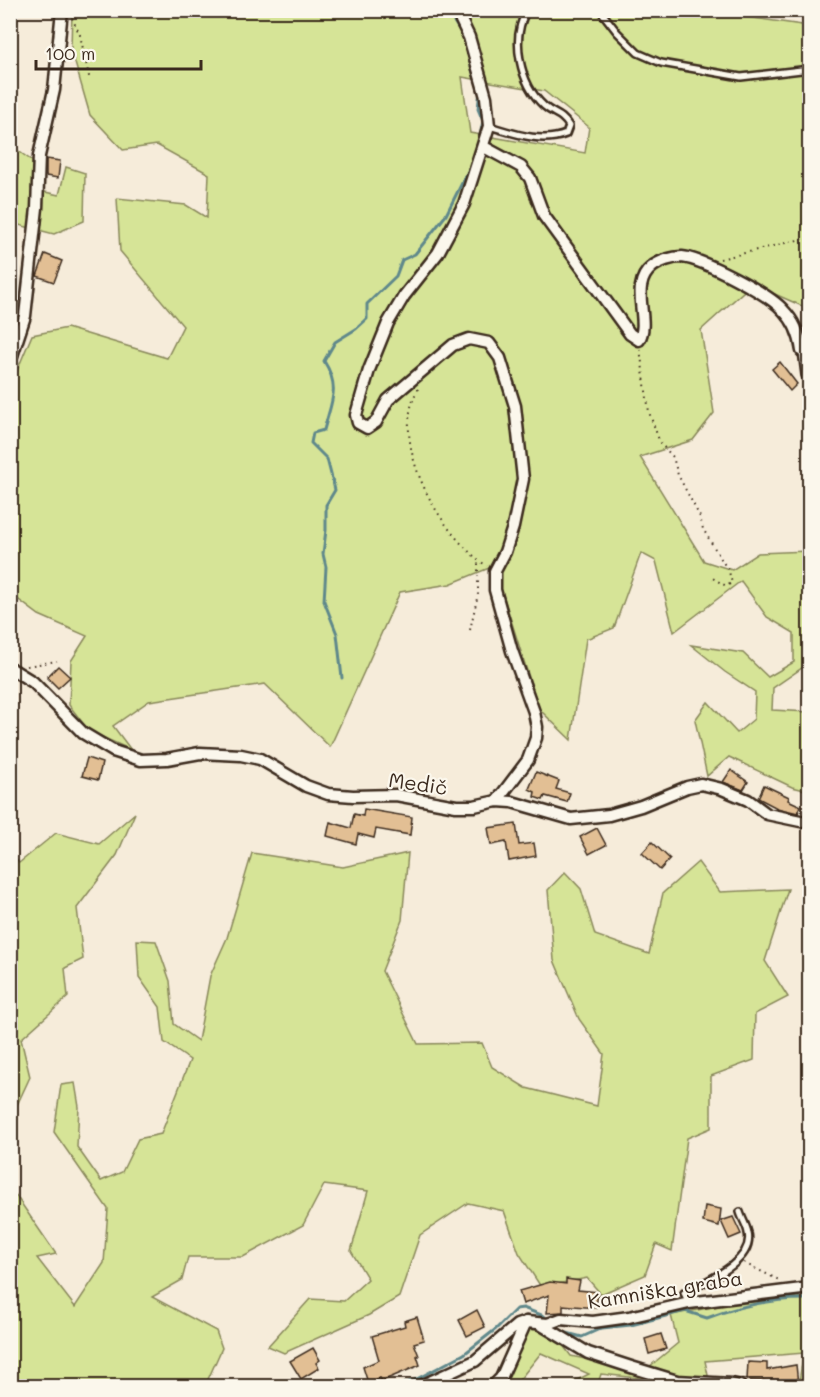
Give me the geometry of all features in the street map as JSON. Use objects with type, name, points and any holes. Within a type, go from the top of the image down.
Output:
[{"type":"street","points":[[10,362],[25,316],[37,208],[39,156],[54,90],[62,10]]},
{"type":"street","points":[[456,10],[469,37],[486,97],[489,126],[484,147],[464,204],[438,253],[404,296],[388,323],[369,370],[356,415],[358,423],[366,428],[376,422],[388,400],[453,345],[469,339],[489,342],[500,358],[515,406],[523,478],[513,527],[505,552],[495,571],[495,590],[537,727],[536,738],[528,760],[497,801]]},
{"type":"street","points":[[484,147],[521,167],[530,178],[544,216],[630,334],[639,340],[644,333],[640,306],[642,279],[652,267],[666,260],[682,257],[703,263],[741,280],[783,309],[795,326],[802,351]]},
{"type":"street","name":"Medič","points":[[11,668],[33,682],[83,733],[113,751],[141,760],[167,759],[200,753],[241,755],[260,759],[306,786],[328,794],[396,795],[456,806],[474,806],[497,801],[527,804],[571,819],[592,818],[641,806],[687,787],[701,784],[722,789],[748,800],[767,814],[810,823]]},
{"type":"street","name":"Kamniška graba","points":[[526,1322],[543,1324],[561,1319],[593,1322],[629,1317],[689,1303],[810,1288]]},
{"type":"street","points":[[421,1386],[475,1361],[517,1325],[526,1322]]},
{"type":"street","points":[[493,1386],[501,1377],[526,1322]]},
{"type":"street","points":[[543,1324],[588,1353],[631,1367],[677,1381],[740,1386]]},
{"type":"lane","points":[[489,126],[524,137],[557,138],[566,134],[569,126],[564,117],[544,107],[530,86],[519,60],[520,36],[527,10]]},
{"type":"lane","points":[[600,10],[617,32],[638,53],[661,63],[741,77],[810,69]]},
{"type":"lane","points":[[802,351],[810,385]]},
{"type":"lane","points":[[689,1303],[684,1293],[739,1261],[747,1248],[749,1235],[740,1212]]},
{"type":"path","points":[[68,10],[80,35],[90,81]]},
{"type":"path","points":[[703,263],[810,237]]},
{"type":"path","points":[[639,340],[649,412],[660,443],[673,457],[678,474],[700,517],[703,529],[729,572],[732,583],[726,586],[711,577]]},
{"type":"path","points":[[422,370],[423,380],[411,401],[410,440],[422,486],[445,524],[478,560],[495,571]]},
{"type":"path","points":[[470,630],[477,594],[478,560]]},
{"type":"path","points":[[11,668],[57,661]]},
{"type":"path","points":[[739,1261],[793,1289]]},
{"type":"green space","points":[[717,10],[733,15],[809,26],[809,67],[800,68],[810,87],[809,309],[752,284],[701,330],[714,413],[693,440],[640,457],[704,561],[732,570],[758,553],[809,551],[809,663],[773,688],[772,710],[809,712],[809,791],[792,787],[729,757],[707,776],[695,720],[708,702],[737,733],[754,719],[755,692],[691,645],[743,653],[768,677],[794,662],[794,633],[767,617],[741,581],[674,632],[656,561],[641,553],[614,628],[586,639],[571,740],[539,709],[494,566],[450,584],[400,592],[330,747],[265,684],[149,701],[113,726],[131,750],[89,731],[69,705],[71,661],[87,636],[39,615],[11,594],[11,385],[32,335],[67,328],[167,358],[183,326],[120,251],[117,198],[186,205],[207,218],[209,174],[157,145],[123,150],[90,115],[71,49],[72,11]],"holes":[[[462,77],[544,91],[589,127],[585,153],[470,133]]]},
{"type":"green space","points":[[10,123],[17,150],[35,163],[31,189],[59,195],[66,167],[85,173],[84,221],[54,234],[11,223]]},
{"type":"green space","points":[[135,813],[117,855],[77,908],[83,959],[65,968],[68,997],[21,1039],[30,1077],[11,1118],[11,853],[19,863],[56,833],[99,844]]},
{"type":"green space","points":[[252,853],[343,867],[408,853],[402,920],[382,971],[418,1044],[482,1043],[492,1067],[526,1088],[597,1106],[604,1054],[579,1019],[554,960],[548,890],[565,872],[581,889],[595,935],[649,954],[663,893],[698,862],[720,892],[788,889],[765,961],[788,997],[755,1014],[754,1060],[711,1076],[711,1128],[687,1138],[672,1251],[656,1244],[645,1275],[601,1294],[587,1278],[541,1287],[519,1253],[504,1211],[468,1203],[420,1235],[399,1297],[369,1315],[284,1353],[268,1346],[310,1299],[344,1301],[368,1279],[351,1251],[368,1191],[324,1185],[303,1225],[243,1257],[188,1257],[182,1280],[152,1297],[216,1331],[222,1348],[205,1386],[11,1386],[10,1187],[56,1254],[37,1258],[75,1307],[104,1263],[108,1209],[54,1132],[61,1085],[75,1083],[79,1107],[77,1147],[101,1181],[122,1172],[138,1139],[161,1134],[190,1060],[164,1042],[160,1007],[139,977],[137,940],[156,941],[170,981],[174,1024],[198,1041],[210,976],[227,938]]},
{"type":"green space","points":[[766,1297],[809,1298],[809,1386],[798,1386],[804,1353],[705,1361],[710,1385],[713,1386],[648,1386],[638,1378],[601,1374],[597,1386],[565,1386],[589,1374],[541,1353],[516,1384],[529,1386],[499,1386],[507,1351],[528,1329],[553,1332],[571,1356],[644,1371],[678,1343],[671,1315]]},
{"type":"building","points":[[46,159],[60,161],[58,178],[46,176]]},
{"type":"building","points":[[45,254],[62,261],[54,282],[37,276]]},
{"type":"building","points":[[780,362],[797,384],[790,391],[772,369]]},
{"type":"building","points":[[58,666],[70,677],[58,688],[47,677]]},
{"type":"building","points":[[87,758],[102,763],[98,780],[82,776]]},
{"type":"building","points":[[731,770],[748,782],[743,790],[723,782]]},
{"type":"building","points":[[536,772],[559,781],[556,789],[570,793],[567,802],[545,796],[543,800],[534,797],[535,792],[529,789]]},
{"type":"building","points":[[764,785],[789,797],[788,800],[801,806],[798,813],[777,808],[758,798]]},
{"type":"building","points":[[364,809],[412,817],[410,835],[376,829],[374,838],[358,834],[356,844],[327,836],[330,822],[351,828],[354,814],[363,816]]},
{"type":"building","points":[[516,824],[519,845],[534,843],[536,856],[509,861],[506,842],[491,845],[488,828]]},
{"type":"building","points":[[597,828],[606,845],[589,854],[580,837]]},
{"type":"building","points":[[652,842],[670,859],[660,870],[642,853]]},
{"type":"building","points":[[705,1206],[721,1209],[719,1226],[703,1222]]},
{"type":"building","points":[[733,1217],[741,1234],[729,1239],[721,1221]]},
{"type":"building","points":[[566,1279],[580,1281],[578,1290],[598,1292],[596,1308],[563,1305],[563,1312],[547,1313],[549,1295],[523,1304],[519,1291],[550,1282],[566,1284]]},
{"type":"building","points":[[477,1310],[485,1327],[467,1336],[459,1320]]},
{"type":"building","points":[[417,1317],[424,1340],[414,1343],[420,1365],[382,1381],[380,1378],[368,1383],[363,1367],[379,1360],[372,1336],[405,1326],[404,1321]]},
{"type":"building","points":[[661,1334],[666,1349],[649,1354],[645,1339]]},
{"type":"building","points":[[313,1348],[320,1360],[316,1363],[319,1368],[301,1379],[290,1361]]},
{"type":"building","points":[[748,1362],[767,1363],[767,1370],[796,1365],[798,1384],[768,1386],[765,1381],[747,1380]]},
{"type":"waterway","points":[[449,10],[463,36],[477,84]]},
{"type":"waterway","points":[[478,145],[483,121],[478,109],[480,90]]},
{"type":"waterway","points":[[342,678],[337,634],[324,601],[326,567],[323,554],[326,505],[335,490],[327,459],[311,443],[313,433],[324,430],[332,403],[332,379],[324,361],[335,342],[367,319],[367,304],[396,276],[402,260],[415,254],[446,215],[471,165]]},
{"type":"waterway","points":[[553,1324],[563,1332],[582,1337],[602,1328],[631,1325],[685,1311],[707,1318],[757,1304],[810,1299]]},
{"type":"waterway","points":[[397,1386],[413,1381],[464,1354],[496,1329],[516,1309],[523,1308],[544,1316],[548,1320]]}]
